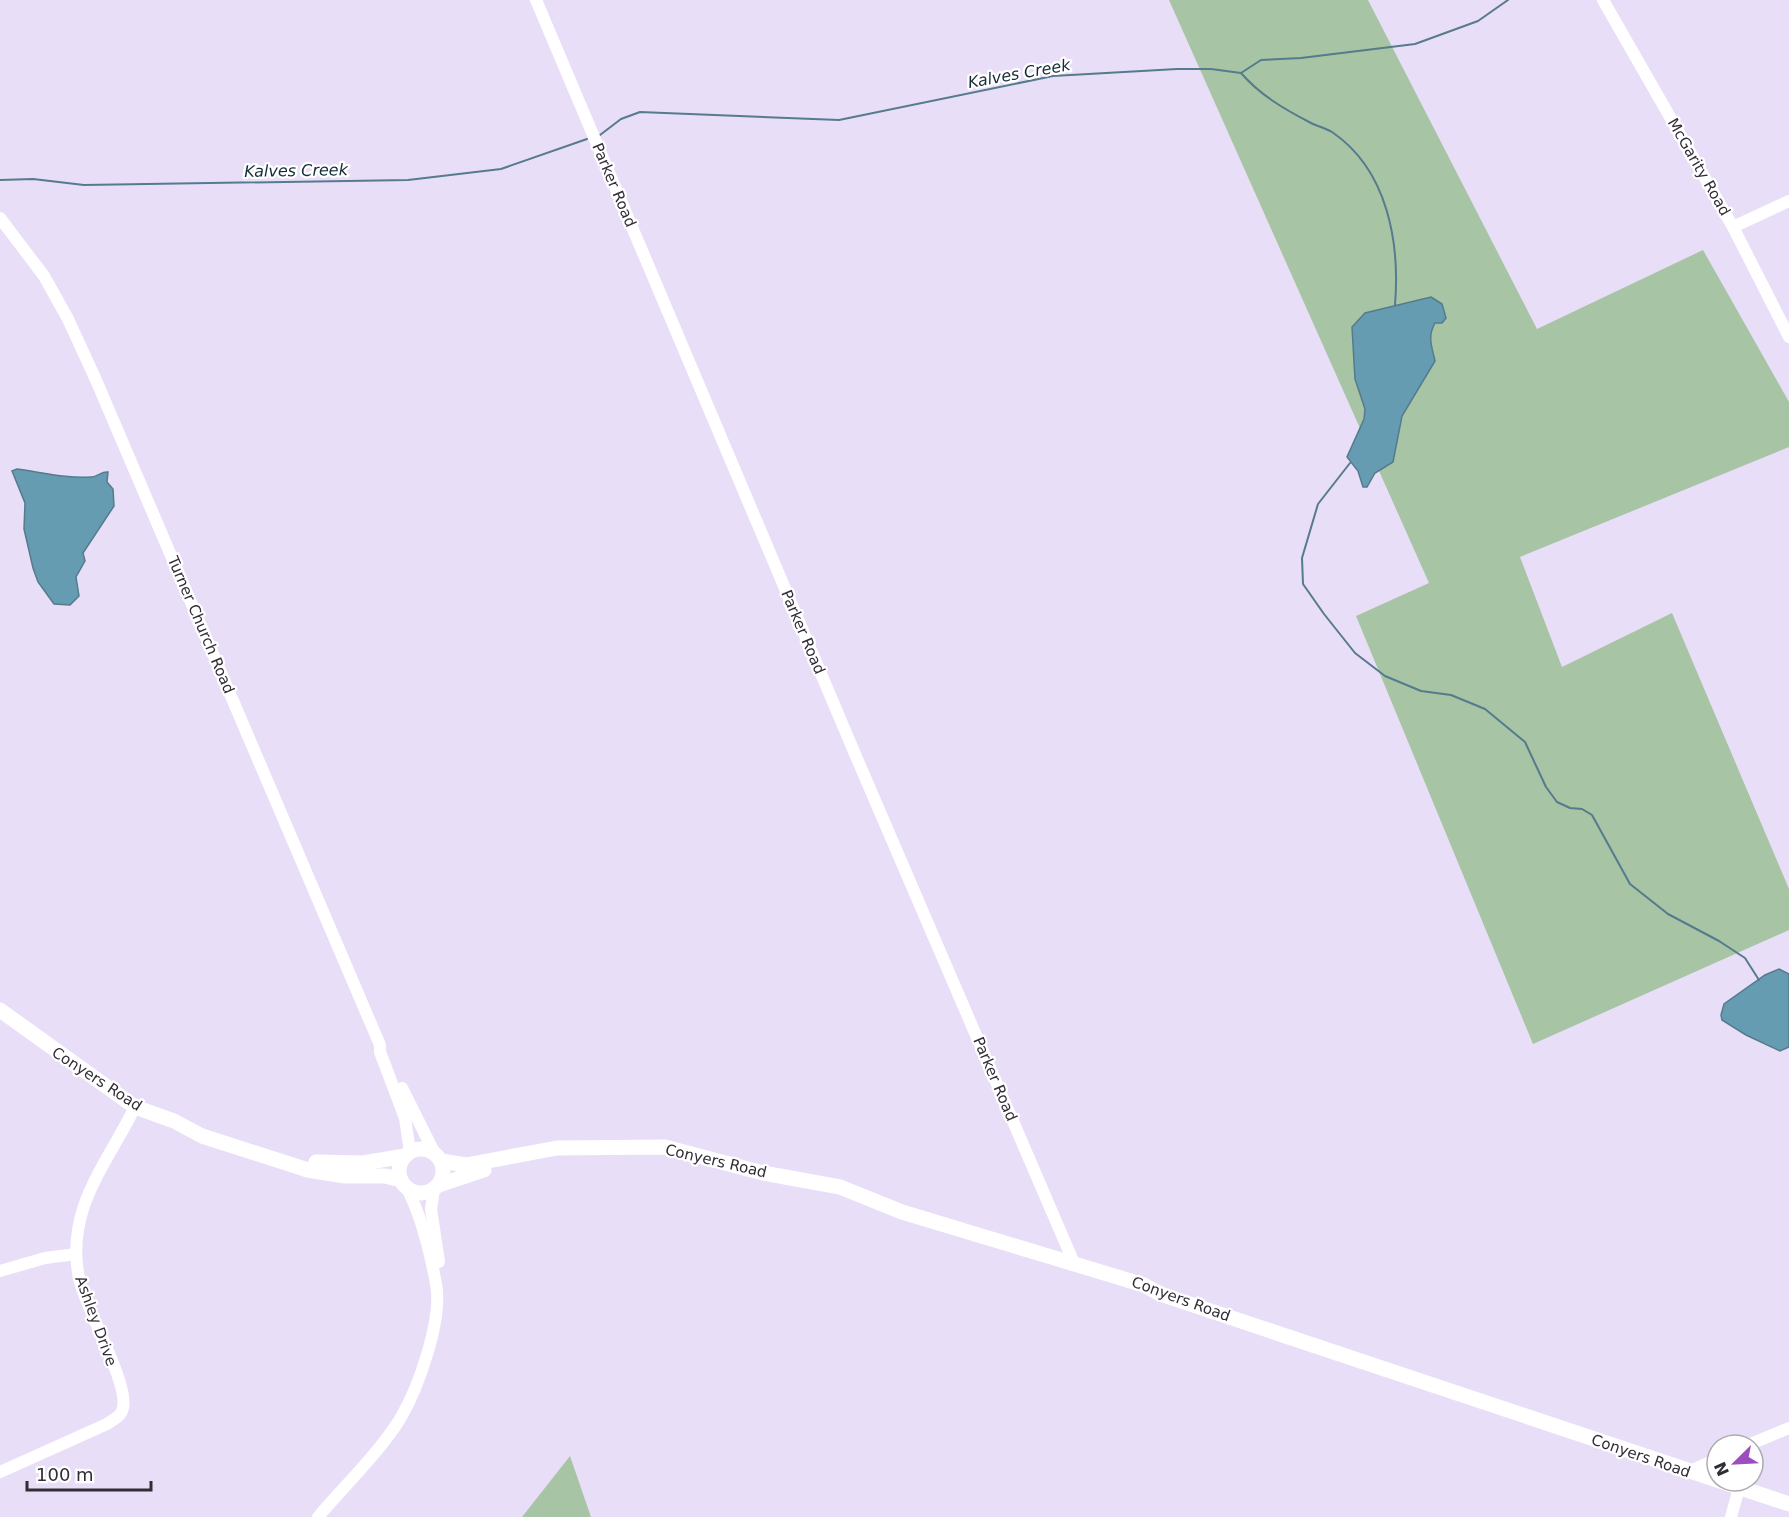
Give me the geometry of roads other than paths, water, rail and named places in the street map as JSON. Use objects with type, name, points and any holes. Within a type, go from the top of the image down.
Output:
[{"type":"main road","name":"Conyers Road","points":[[0,1010],[135,1107],[174,1121],[202,1136],[324,1173],[384,1176],[404,1184]]},
{"type":"main road","name":"Conyers Road","points":[[437,1156],[466,1165],[557,1148],[665,1147],[763,1173],[840,1188],[902,1212],[1074,1263],[1705,1477]]},
{"type":"main road","points":[[424,1149],[437,1156],[444,1173],[436,1187],[420,1193],[404,1184],[399,1167],[408,1154],[424,1149]]},
{"type":"main road","name":"Conyers Road","points":[[436,1187],[504,1164],[557,1153],[562,1149]]},
{"type":"main road","name":"Conyers Road","points":[[270,1157],[347,1164],[408,1154]]},
{"type":"main road","name":"Conyers Road","points":[[1755,1493],[1789,1504]]},
{"type":"street","name":"Parker Road","points":[[536,0],[855,754],[1074,1263]]},
{"type":"street","name":"McGarity Road","points":[[1603,0],[1733,227],[1789,337]]},
{"type":"street","points":[[1733,227],[1789,201]]},
{"type":"street","name":"Turner Church Road","points":[[0,218],[44,276],[68,319],[380,1045],[380,1052],[405,1118],[408,1154]]},
{"type":"street","name":"Turner Church Road","points":[[380,1045],[384,1048],[437,1156]]},
{"type":"street","name":"Ashley Drive","points":[[0,1472],[107,1424],[119,1416],[123,1407],[117,1376],[86,1302],[76,1254],[77,1229],[82,1204],[135,1107]]},
{"type":"street","points":[[404,1184],[424,1230],[436,1283]]},
{"type":"street","points":[[318,1517],[399,1420],[410,1400],[430,1343],[436,1283],[440,1268],[431,1209],[436,1187]]},
{"type":"street","points":[[0,1271],[45,1258],[76,1254]]},
{"type":"street","points":[[1765,1438],[1789,1428]]},
{"type":"street","points":[[1688,1472],[1705,1464]]},
{"type":"street","points":[[1731,1517],[1738,1493]]},
{"type":"water","points":[[1431,297],[1442,304],[1446,318],[1442,323],[1435,323],[1431,333],[1435,361],[1402,416],[1393,462],[1375,473],[1367,487],[1363,487],[1358,471],[1347,457],[1364,419],[1365,409],[1355,379],[1352,327],[1365,313]]},
{"type":"water","points":[[17,469],[82,477],[94,477],[108,472],[107,482],[113,489],[114,506],[83,553],[85,561],[76,577],[79,596],[70,605],[54,604],[38,582],[24,529],[25,503],[12,471]]},
{"type":"water","points":[[1779,969],[1789,974],[1789,1047],[1780,1051],[1746,1035],[1722,1020],[1721,1015],[1724,1004],[1765,975]]},
{"type":"waterway","name":"Kalves Creek","points":[[600,135],[621,119],[640,112],[839,120],[1053,76],[1177,69],[1211,69],[1241,73],[1261,60],[1301,58],[1415,44],[1478,21],[1508,0]]},
{"type":"waterway","points":[[1241,73],[1273,101],[1311,123],[1332,132],[1351,148],[1366,166],[1378,187],[1392,233],[1395,257],[1395,305]]},
{"type":"waterway","name":"Kalves Creek","points":[[0,180],[33,179],[84,185],[408,180],[501,169],[587,139]]},
{"type":"waterway","points":[[1350,463],[1318,504],[1302,558],[1303,584],[1324,614],[1355,653],[1385,676],[1421,691],[1451,695],[1485,709],[1525,742],[1546,787],[1557,802],[1570,808],[1582,809],[1592,815],[1630,884],[1668,914],[1719,941],[1745,958],[1759,980]]}]
